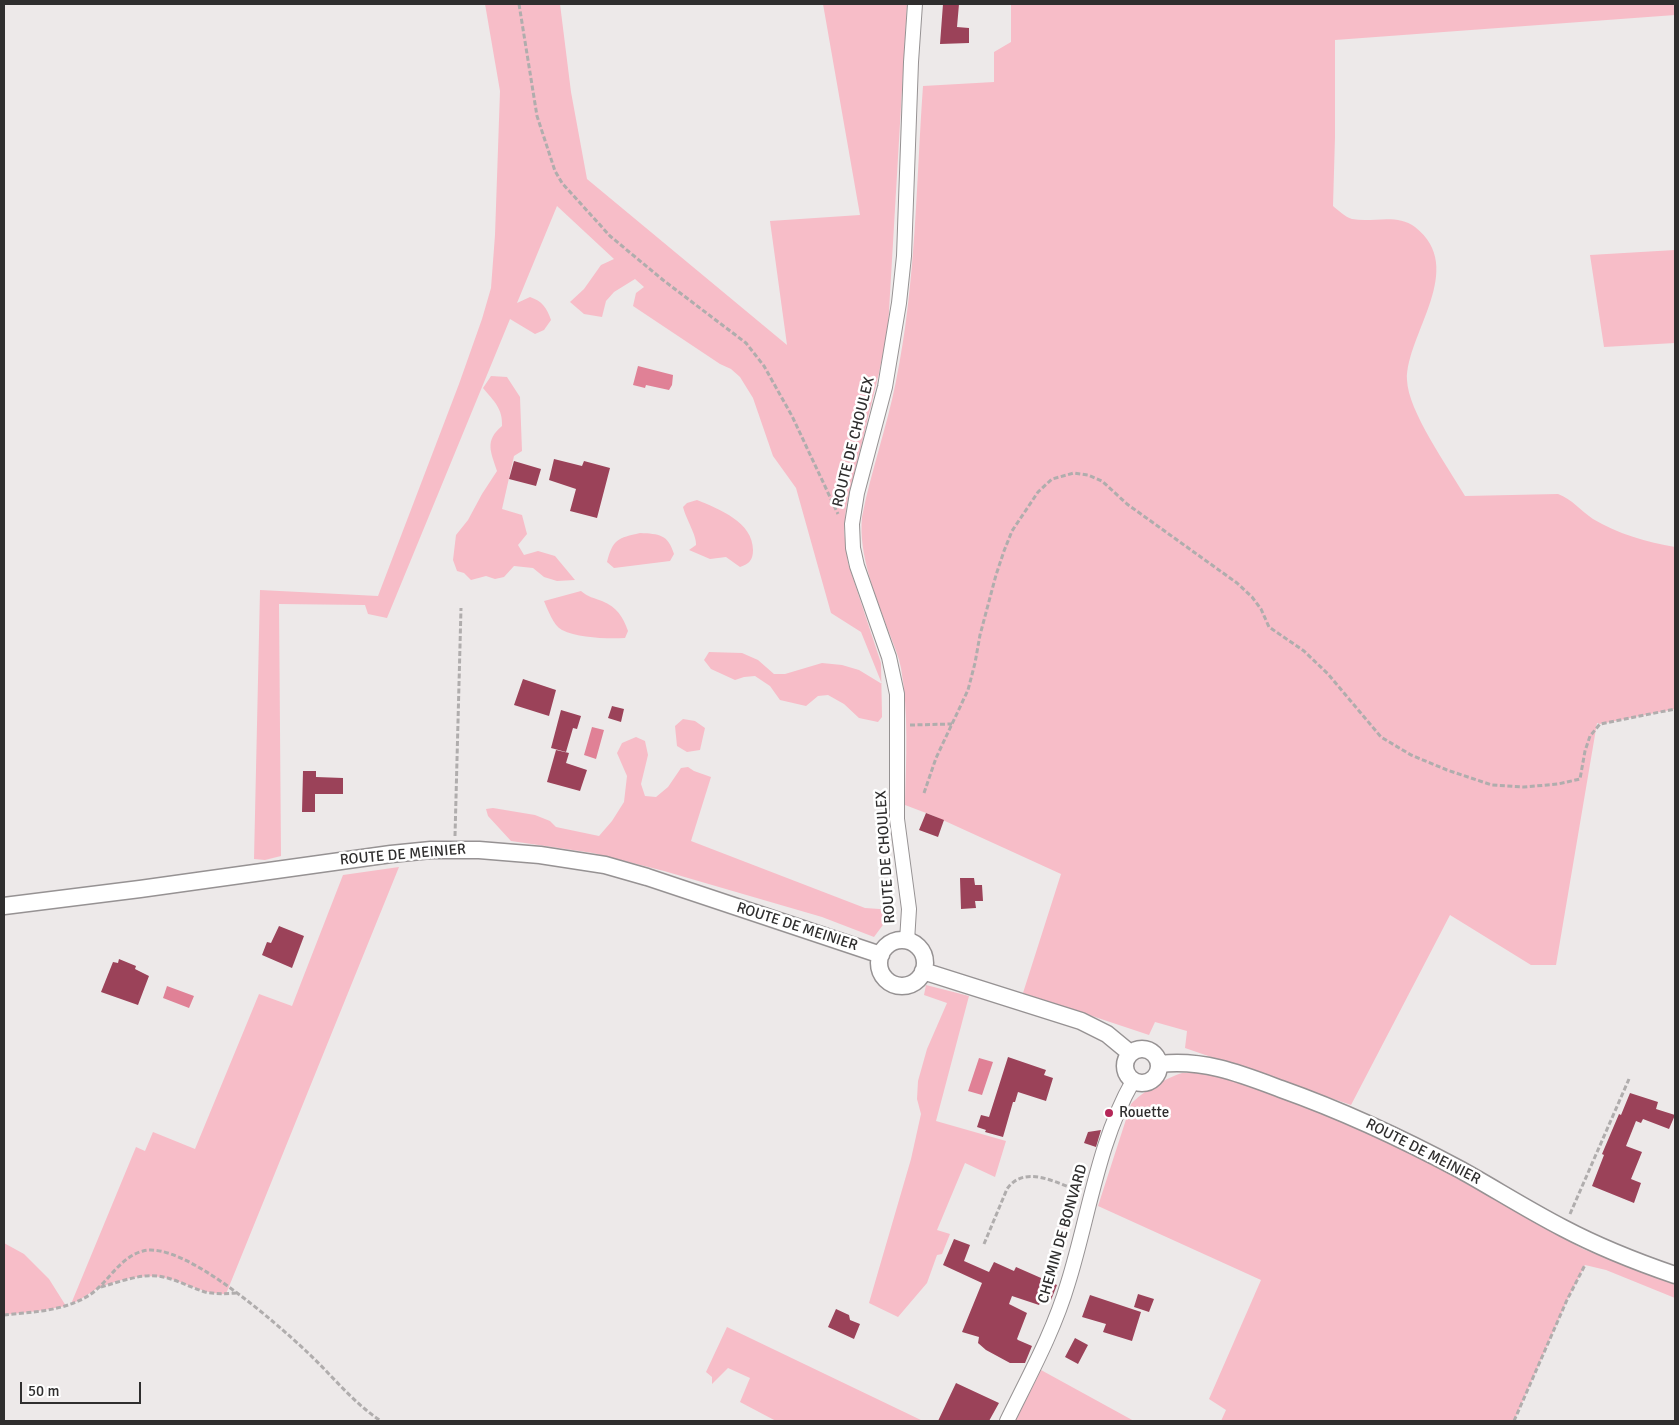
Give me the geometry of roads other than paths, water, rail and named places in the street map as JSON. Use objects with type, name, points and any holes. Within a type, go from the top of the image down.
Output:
[{"type":"street","name":"ROUTE DE CHOULEX","points":[[907,941],[909,909],[897,819],[897,725],[894,676],[857,566],[853,548],[852,524],[857,493],[885,386],[899,303],[904,256],[915,4]]},
{"type":"street","name":"ROUTE DE MEINIER","points":[[4,906],[391,854],[454,849],[513,852],[605,865],[647,877],[881,955]]},
{"type":"street","points":[[907,941],[920,949],[925,963],[923,971],[914,983],[898,986],[884,978],[879,962],[881,955],[891,943],[907,941]]},
{"type":"street","points":[[923,971],[1081,1021],[1107,1034],[1130,1053]]},
{"type":"street","points":[[1137,1049],[1152,1051],[1157,1056],[1160,1064],[1159,1072],[1155,1079],[1148,1083],[1140,1084],[1133,1081],[1125,1071],[1127,1058],[1130,1053],[1137,1049]]},
{"type":"street","name":"ROUTE DE MEINIER","points":[[1160,1064],[1183,1062],[1208,1065],[1270,1085],[1347,1114],[1422,1150],[1564,1228],[1639,1263],[1675,1275]]},
{"type":"street","name":"CHEMIN DE BONVARD","points":[[1007,1421],[1057,1314],[1068,1283],[1092,1194],[1117,1113],[1133,1081]]},
{"type":"place","name":"Rouette","points":[[1109,1113]]}]
